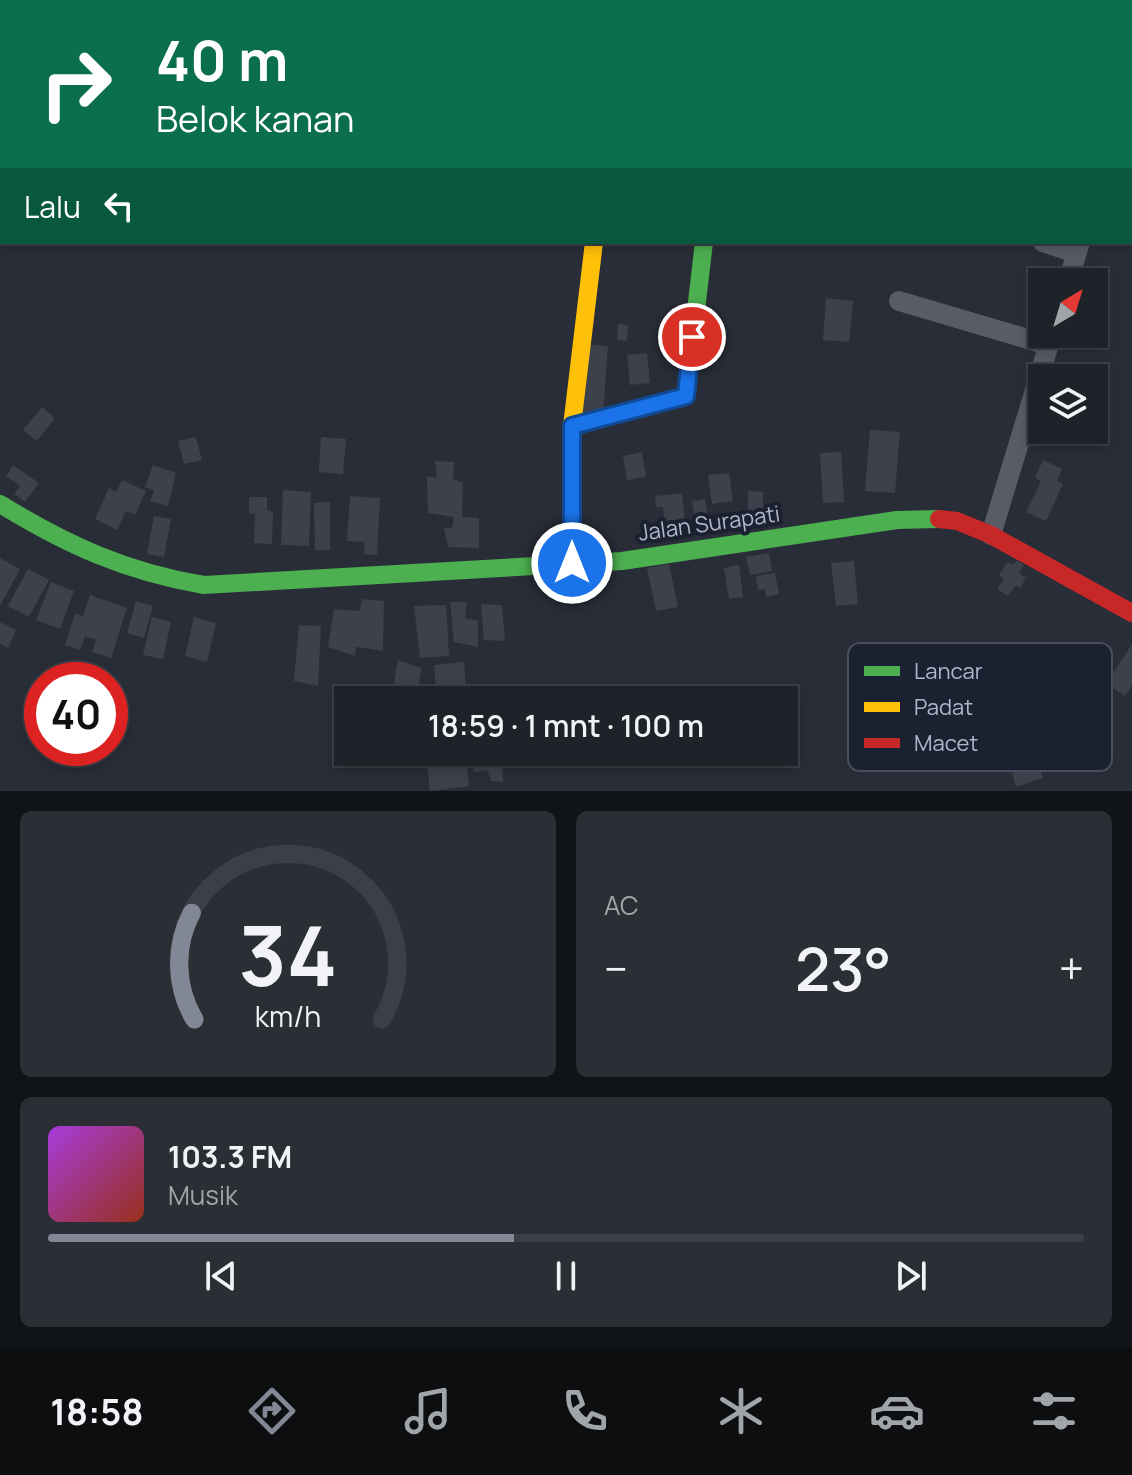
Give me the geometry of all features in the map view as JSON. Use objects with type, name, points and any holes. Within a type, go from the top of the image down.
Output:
[{"type":"street","points":[[572,563],[572,426],[594,244]]},
{"type":"street","points":[[572,426],[686,396],[704,244]]},
{"type":"street","points":[[1055,244],[1078,248],[1072,268]]},
{"type":"street","points":[[899,301],[1028,333]]},
{"type":"street","points":[[991,535],[1047,348]]},
{"type":"street","name":"Jalan Surapati","points":[[0,504],[59,540],[127,571],[204,585],[622,561],[897,520],[957,521],[991,535],[1132,613]]},
{"type":"building","points":[[826,298],[853,301],[849,342],[823,340]]},
{"type":"building","points":[[618,324],[628,325],[627,341],[617,340]]},
{"type":"building","points":[[585,344],[608,346],[603,415],[581,413]]},
{"type":"building","points":[[647,353],[650,383],[630,385],[627,355]]},
{"type":"building","points":[[42,407],[55,418],[37,441],[23,430]]},
{"type":"building","points":[[870,430],[900,432],[895,493],[865,491]]},
{"type":"building","points":[[196,437],[202,460],[184,464],[178,441]]},
{"type":"building","points":[[321,437],[346,439],[343,474],[319,472]]},
{"type":"building","points":[[642,452],[646,477],[627,480],[623,456]]},
{"type":"building","points":[[841,452],[844,502],[823,503],[820,453]]},
{"type":"building","points":[[1043,460],[1062,469],[1057,481],[1063,484],[1046,521],[1026,512],[1041,481],[1035,478]]},
{"type":"building","points":[[435,461],[454,462],[453,479],[463,483],[462,517],[479,518],[479,548],[448,547],[444,528],[452,528],[454,517],[428,513],[427,476],[437,478]]},
{"type":"building","points":[[13,465],[39,483],[25,502],[14,494],[20,486],[6,476]]},
{"type":"building","points":[[153,465],[176,473],[168,506],[150,501],[154,490],[145,487]]},
{"type":"building","points":[[729,473],[733,501],[712,504],[708,475]]},
{"type":"building","points":[[122,480],[146,491],[135,515],[126,511],[117,530],[95,519],[109,488],[116,492]]},
{"type":"building","points":[[283,490],[311,492],[309,546],[281,545]]},
{"type":"building","points":[[748,491],[763,492],[763,523],[748,523]]},
{"type":"building","points":[[682,493],[685,525],[665,527],[663,507],[656,507],[655,496]]},
{"type":"building","points":[[350,496],[380,498],[377,555],[364,554],[365,542],[347,541]]},
{"type":"building","points":[[249,497],[267,497],[267,510],[273,512],[272,544],[254,543],[255,514],[249,513]]},
{"type":"building","points":[[705,499],[710,530],[697,532],[692,501]]},
{"type":"building","points":[[330,502],[330,550],[315,550],[314,503]]},
{"type":"building","points":[[154,516],[171,519],[164,557],[147,554]]},
{"type":"building","points":[[769,553],[772,571],[750,575],[746,557]]},
{"type":"building","points":[[0,558],[20,569],[0,606]]},
{"type":"building","points":[[1017,560],[1024,565],[1019,573],[1026,578],[1020,588],[1016,585],[1008,596],[997,589],[1004,579],[999,575],[1008,562],[1013,565]]},
{"type":"building","points":[[854,561],[858,604],[836,606],[831,563]]},
{"type":"building","points":[[669,564],[678,607],[656,611],[647,568]]},
{"type":"building","points":[[739,565],[743,597],[729,599],[724,568]]},
{"type":"building","points":[[28,569],[49,580],[29,617],[8,606]]},
{"type":"building","points":[[775,573],[779,594],[766,597],[765,589],[758,590],[756,576]]},
{"type":"building","points":[[51,582],[74,591],[60,629],[36,620]]},
{"type":"building","points":[[90,595],[127,608],[111,658],[92,652],[96,640],[85,636],[80,650],[65,645],[75,614],[83,616]]},
{"type":"building","points":[[362,599],[384,601],[383,651],[356,647],[355,656],[328,647],[334,609],[360,611]]},
{"type":"building","points":[[136,601],[153,606],[144,638],[127,633]]},
{"type":"building","points":[[450,602],[467,602],[465,618],[478,621],[478,647],[454,642]]},
{"type":"building","points":[[481,604],[502,605],[505,641],[484,640]]},
{"type":"building","points":[[446,605],[449,656],[420,658],[414,606]]},
{"type":"building","points":[[152,617],[171,622],[163,659],[143,655]]},
{"type":"building","points":[[194,617],[216,623],[207,662],[185,656]]},
{"type":"building","points":[[0,622],[16,630],[8,648],[0,644]]},
{"type":"building","points":[[299,625],[321,626],[318,686],[294,681]]},
{"type":"building","points":[[1132,644],[1132,685],[1125,696],[1112,688],[1112,675]]},
{"type":"building","points":[[398,660],[421,668],[419,686],[393,686]]},
{"type":"building","points":[[464,662],[466,686],[436,686],[434,665]]},
{"type":"building","points":[[427,766],[467,766],[469,786],[430,791]]},
{"type":"building","points":[[474,766],[502,766],[503,782],[491,781],[487,770],[474,772]]},
{"type":"building","points":[[1041,771],[1043,778],[1016,787],[1012,773]]},
{"type":"traffic: fast","points":[[572,426],[686,396],[704,244]]},
{"type":"traffic: fast","points":[[0,504],[98,555],[149,573],[204,585],[622,561],[897,520],[939,519]]},
{"type":"traffic: slow","points":[[572,563],[572,426],[594,244]]},
{"type":"traffic: jam","points":[[939,519],[957,521],[991,535],[1132,613]]},
{"type":"route","points":[[572,563],[572,426],[686,396],[692,337]]}]
